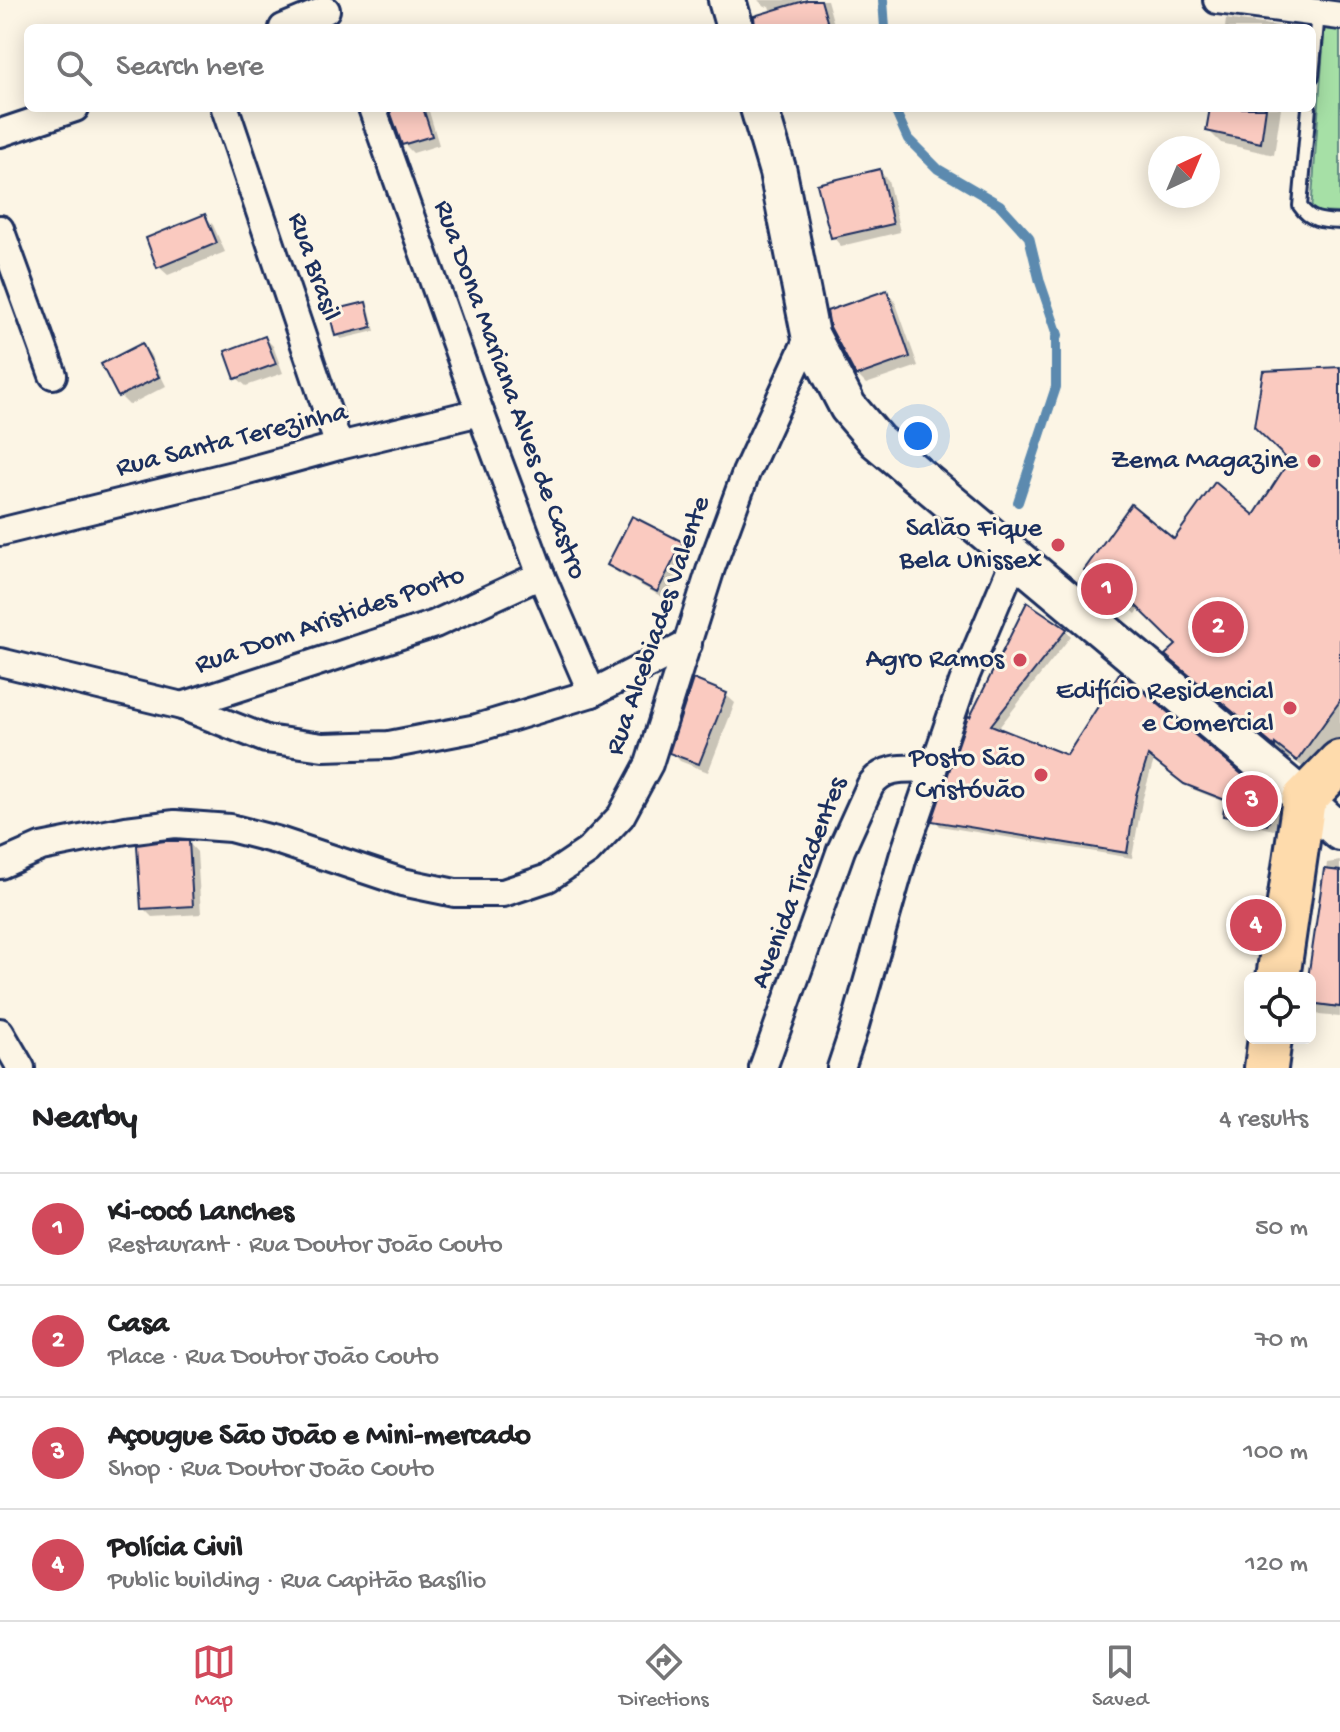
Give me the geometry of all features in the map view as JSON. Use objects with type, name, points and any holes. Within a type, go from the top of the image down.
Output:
[{"type":"main road","points":[[727,0],[734,24]]},
{"type":"main road","points":[[760,112],[778,172],[810,334],[848,407],[877,441],[1340,832]]},
{"type":"main road","points":[[1279,972],[1304,799],[1340,762]]},
{"type":"main road","points":[[1266,1068],[1269,1044]]},
{"type":"street","points":[[1217,0],[1329,14]]},
{"type":"street","points":[[294,24],[326,13]]},
{"type":"street","points":[[0,133],[63,112]]},
{"type":"street","name":"Rua Brasil","points":[[226,112],[339,446]]},
{"type":"street","name":"Rua Dona Mariana Alves de Castro","points":[[373,112],[541,575],[592,693]]},
{"type":"street","points":[[0,229],[53,375]]},
{"type":"street","name":"Rua Alcebiades Valente","points":[[0,865],[41,847],[175,824],[230,828],[402,882],[455,893],[503,893],[548,878],[588,851],[621,816],[649,764],[711,568],[746,473],[810,334]]},
{"type":"street","name":"Rua Santa Terezinha","points":[[0,532],[480,412]]},
{"type":"street","points":[[841,1068],[903,857],[933,769],[963,682],[1016,556]]},
{"type":"street","name":"Rua Dom Aristides Porto","points":[[182,706],[435,624],[541,575]]},
{"type":"street","points":[[0,662],[182,706],[266,739],[323,747],[389,745],[477,728],[592,693],[688,644]]},
{"type":"street","name":"Avenida Tiradentes","points":[[763,1068],[841,850],[870,786],[876,776],[886,771],[933,769]]},
{"type":"street","points":[[0,1032],[21,1068]]},
{"type":"lane","points":[[1316,61],[1329,14]]},
{"type":"lane","points":[[1309,112],[1300,206],[1306,216],[1320,221],[1340,222]]},
{"type":"green space","points":[[1325,20],[1340,26],[1340,213],[1311,212]]},
{"type":"building","points":[[807,0],[821,0],[828,24],[755,24],[754,16]]},
{"type":"building","points":[[390,112],[424,112],[432,136],[402,145]]},
{"type":"building","points":[[1209,112],[1265,112],[1261,143],[1206,131]]},
{"type":"building","points":[[880,169],[893,224],[831,238],[817,184]]},
{"type":"building","points":[[205,214],[217,243],[157,268],[146,238]]},
{"type":"building","points":[[887,290],[910,357],[856,376],[830,327],[827,311]]},
{"type":"building","points":[[366,302],[372,327],[335,336],[329,311]]},
{"type":"building","points":[[265,336],[276,364],[235,379],[225,351]]},
{"type":"building","points":[[142,343],[159,377],[118,397],[101,364]]},
{"type":"building","points":[[1340,367],[1340,701],[1297,761],[1275,744],[1275,747],[1165,655],[1176,645],[1124,594],[1120,600],[1084,570],[1131,504],[1174,539],[1215,482],[1254,515],[1289,461],[1254,427],[1263,371]]},
{"type":"building","points":[[632,516],[683,542],[657,592],[607,565]]},
{"type":"building","name":"Posto São Cristóvão","points":[[1027,602],[1067,629],[991,725],[1067,755],[1120,672],[1276,803],[1276,810],[1267,825],[1223,816],[1225,800],[1184,784],[1148,756],[1136,795],[1127,853],[932,821],[968,716]]},
{"type":"building","points":[[693,679],[727,693],[699,764],[669,753]]},
{"type":"building","points":[[189,841],[193,906],[141,909],[137,845]]},
{"type":"building","points":[[1324,869],[1340,871],[1340,1007],[1316,1004],[1316,972],[1309,972]]},
{"type":"waterway","points":[[883,0],[885,24]]},
{"type":"waterway","points":[[896,112],[908,139],[938,169],[1000,205],[1029,237],[1058,335],[1056,387],[1018,502]]},
{"type":"place","name":"Zema Magazine","points":[[1314,461]]},
{"type":"place","name":"Salão Fique Bela Unissex","points":[[1058,545]]},
{"type":"place","name":"Ki-cocó Lanches","points":[[1107,589]]},
{"type":"place","name":"Casa","points":[[1218,627]]},
{"type":"place","name":"Agro Ramos","points":[[1020,660]]},
{"type":"place","name":"Edifício Residencial e Comercial","points":[[1290,708]]},
{"type":"place","name":"Posto São Cristóvão","points":[[1041,775]]},
{"type":"place","name":"Açougue São João e Mini-mercado","points":[[1252,801]]},
{"type":"place","name":"Polícia Civil","points":[[1256,925]]}]
